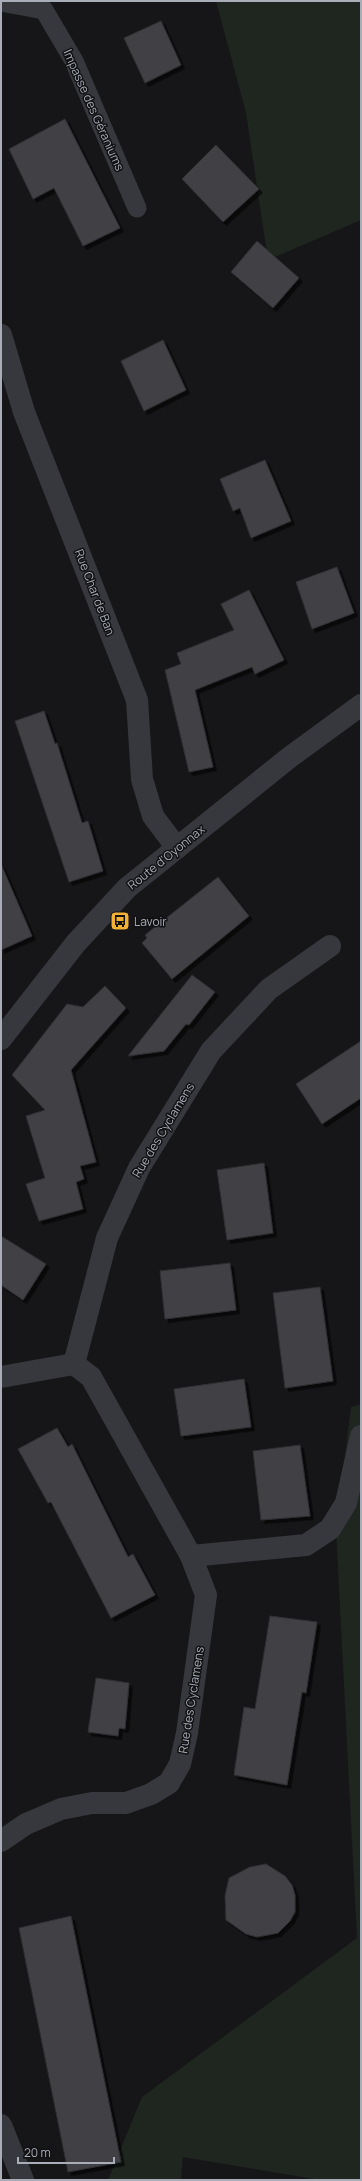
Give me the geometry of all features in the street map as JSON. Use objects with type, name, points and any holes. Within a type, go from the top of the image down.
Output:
[{"type":"street","name":"Rue Char de Ban","points":[[1,335],[24,412],[137,700],[142,779],[153,816],[177,848]]},
{"type":"street","name":"Route d'Oyonnax","points":[[1,1039],[76,943],[127,888],[290,756],[361,705]]},
{"type":"street","name":"Rue des Cyclamens","points":[[1,1841],[26,1824],[61,1809],[92,1803],[126,1804],[151,1794],[169,1783],[180,1764],[187,1733],[205,1612],[206,1595],[191,1556],[91,1377],[74,1364],[107,1238],[138,1168],[211,1051],[269,989],[330,946]]},
{"type":"street","points":[[1,1377],[74,1364]]},
{"type":"street","points":[[191,1556],[306,1545],[330,1529],[346,1503],[361,1436]]},
{"type":"street","points":[[1,2124],[23,2180]]},
{"type":"lane","name":"Impasse des Géraniums","points":[[1,2],[44,10],[74,61],[137,208]]},
{"type":"shaded area","points":[[216,1],[361,1],[361,220],[268,260],[246,113]]},
{"type":"shaded area","points":[[361,1404],[361,2180],[320,2180],[183,2157],[181,2180],[108,2180],[142,2097],[357,1938],[336,1529],[351,1407]]},
{"type":"building","points":[[161,21],[181,65],[145,83],[124,38]]},
{"type":"building","points":[[65,119],[120,228],[83,246],[54,188],[33,199],[9,149]]},
{"type":"building","points":[[216,145],[259,189],[223,222],[182,179]]},
{"type":"building","points":[[257,241],[299,278],[273,308],[231,272]]},
{"type":"building","points":[[163,340],[186,390],[144,411],[121,361]]},
{"type":"building","points":[[265,460],[291,521],[251,538],[240,508],[233,511],[220,479]]},
{"type":"building","points":[[337,567],[354,613],[312,629],[296,582]]},
{"type":"building","points":[[249,590],[284,660],[255,674],[252,667],[195,690],[213,767],[189,772],[165,670],[181,664],[177,653],[234,630],[221,604]]},
{"type":"building","points":[[44,711],[55,744],[57,743],[82,823],[88,821],[103,871],[69,882],[15,721]]},
{"type":"building","points":[[1,864],[32,936],[1,950]]},
{"type":"building","points":[[218,877],[249,916],[172,979],[142,943],[147,938],[145,935]]},
{"type":"building","points":[[192,975],[215,992],[189,1025],[186,1024],[164,1051],[128,1056]]},
{"type":"building","points":[[105,986],[126,1008],[71,1070],[96,1162],[80,1166],[84,1179],[76,1182],[83,1209],[39,1221],[26,1184],[45,1178],[26,1116],[45,1110],[12,1075],[67,1004],[83,1007]]},
{"type":"building","points":[[361,1041],[361,1098],[322,1124],[296,1084]]},
{"type":"building","points":[[264,1163],[273,1233],[227,1240],[217,1170]]},
{"type":"building","points":[[1,1236],[46,1264],[23,1300],[1,1285]]},
{"type":"building","points":[[230,1263],[236,1310],[165,1319],[160,1271]]},
{"type":"building","points":[[320,1287],[333,1381],[285,1388],[273,1293]]},
{"type":"building","points":[[244,1379],[251,1427],[181,1436],[174,1389]]},
{"type":"building","points":[[57,1428],[68,1447],[72,1444],[128,1557],[133,1554],[155,1595],[111,1618],[51,1502],[48,1503],[18,1449]]},
{"type":"building","points":[[300,1445],[310,1516],[261,1520],[253,1451]]},
{"type":"building","points":[[270,1616],[317,1622],[306,1693],[302,1692],[287,1785],[234,1775],[244,1707],[255,1709]]},
{"type":"building","points":[[96,1678],[129,1683],[125,1729],[119,1728],[118,1736],[88,1732]]},
{"type":"building","points":[[266,1864],[285,1876],[292,1885],[295,1895],[295,1912],[290,1921],[278,1933],[257,1937],[246,1934],[226,1920],[225,1896],[229,1878],[250,1867]]},
{"type":"building","points":[[71,1916],[121,2162],[68,2172],[19,1928]]},
{"type":"place","name":"Lavoir","points":[[120,921]]}]
